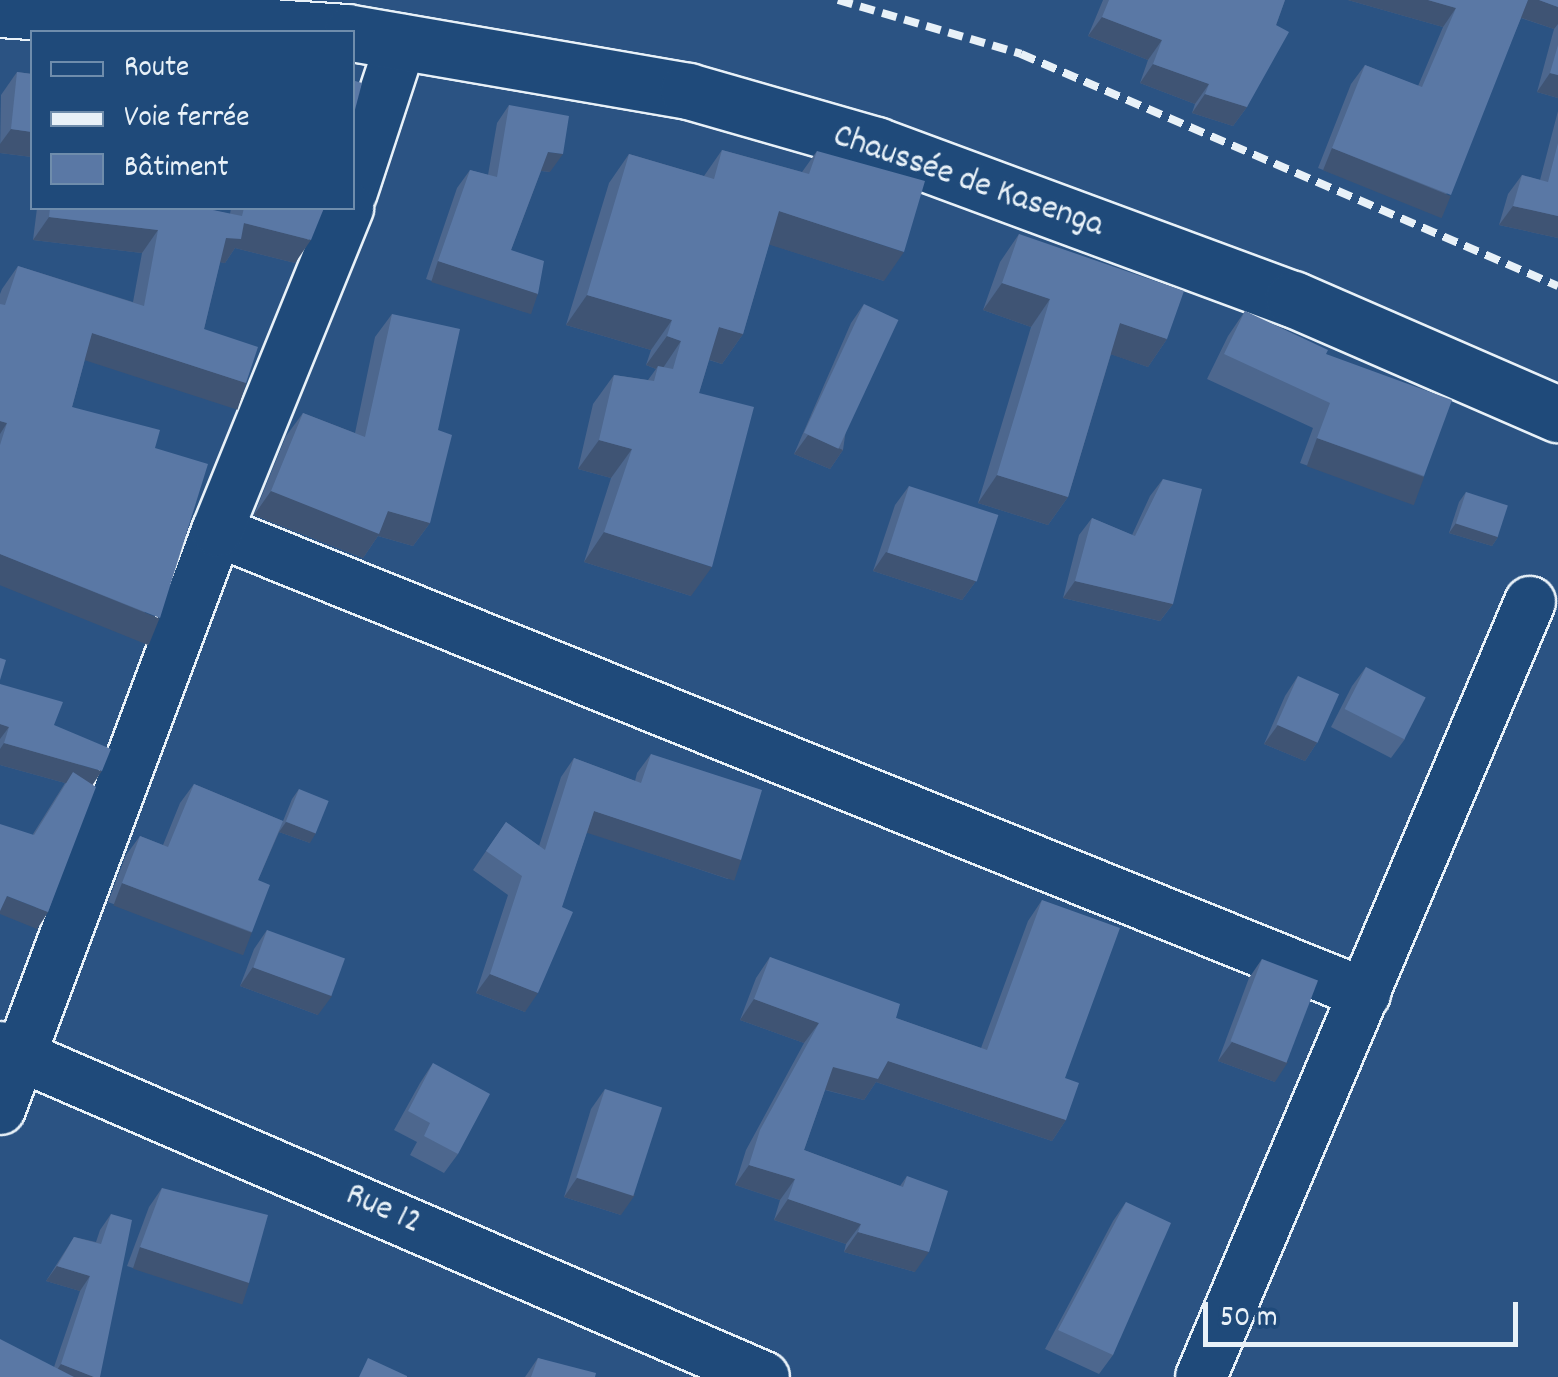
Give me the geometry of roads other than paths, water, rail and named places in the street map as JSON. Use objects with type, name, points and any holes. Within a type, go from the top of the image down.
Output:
[{"type":"main road","name":"Chaussée de Kasenga","points":[[0,8],[299,30]]},
{"type":"main road","name":"Chaussée de Kasenga","points":[[367,35],[688,92],[876,146],[1293,298],[1558,414]]},
{"type":"street","points":[[355,161],[367,35]]},
{"type":"street","points":[[0,1108],[10,1051],[347,210]]},
{"type":"street","points":[[216,531],[1365,994]]},
{"type":"street","points":[[1201,1377],[1530,602]]},
{"type":"street","name":"Rue 12","points":[[10,1051],[764,1377]]},
{"type":"railway","points":[[838,0],[1021,54],[1558,286]]}]
